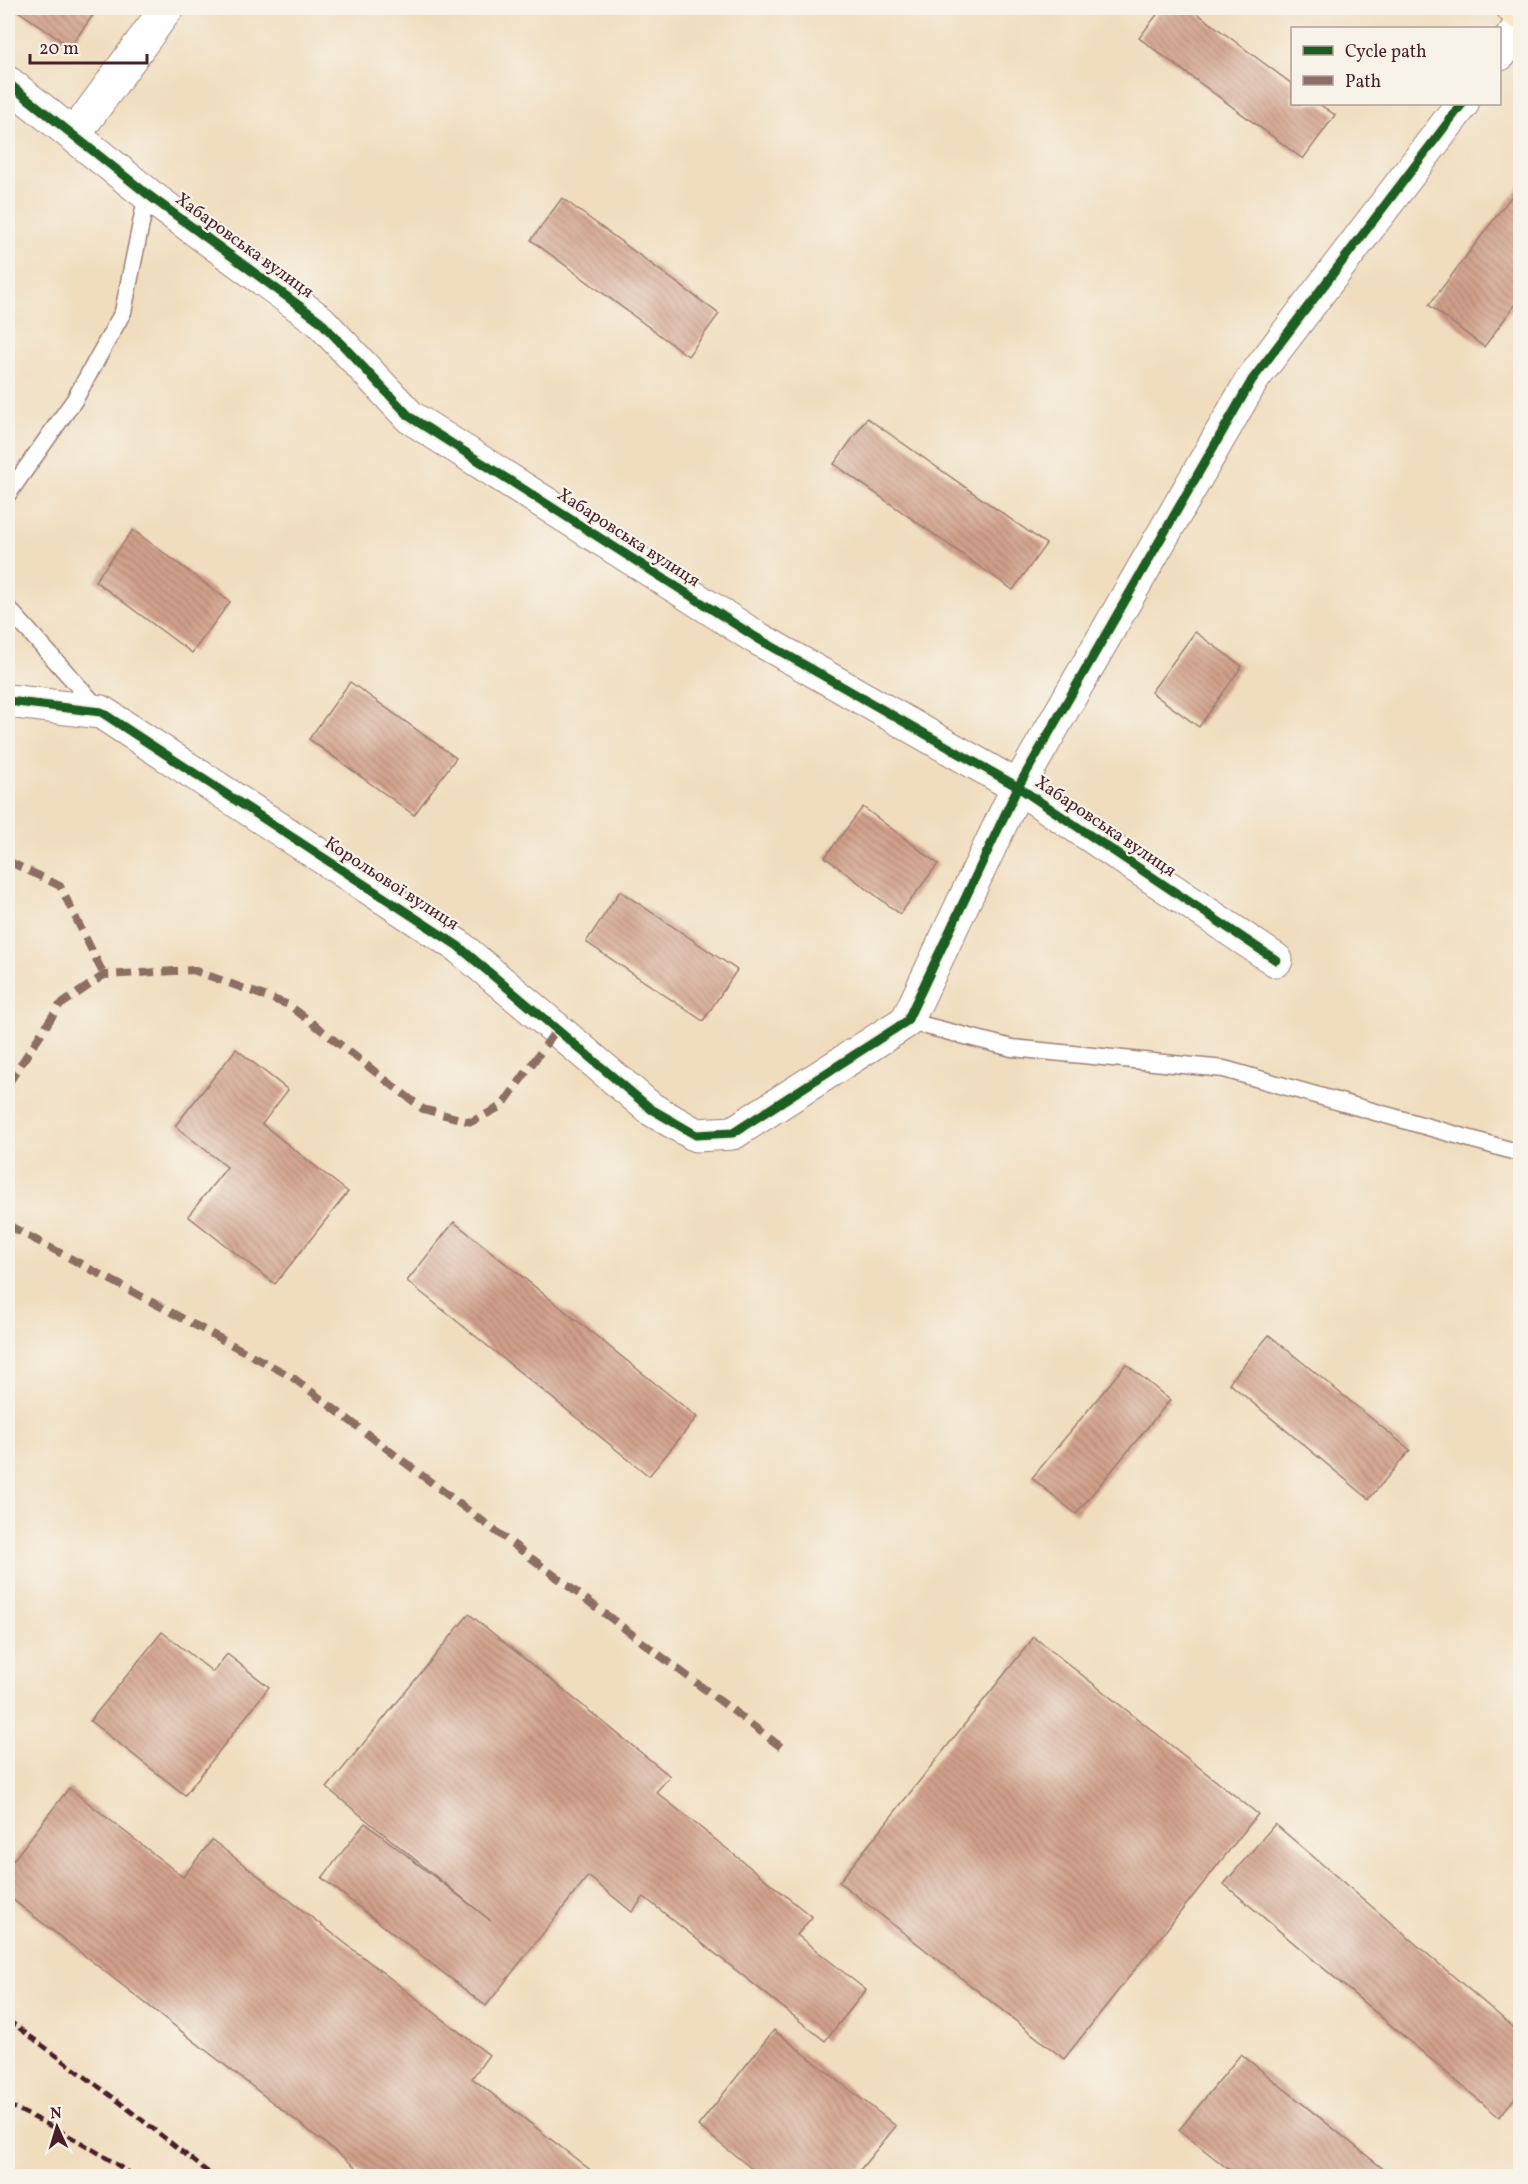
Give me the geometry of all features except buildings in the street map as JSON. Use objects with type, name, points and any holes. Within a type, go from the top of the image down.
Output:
[{"type":"main road","points":[[1513,8],[1521,13]]},
{"type":"street","points":[[74,135],[167,8]]},
{"type":"street","points":[[1501,53],[1521,26]]},
{"type":"street","name":"Хабаровська вулиця","points":[[8,83],[147,194],[320,321],[410,417],[757,638],[1018,787],[1276,960]]},
{"type":"street","points":[[907,1021],[1018,787],[1251,380],[1461,105]]},
{"type":"street","name":"Корольової вулиця","points":[[8,701],[101,712],[458,946],[651,1109],[696,1135],[733,1133],[907,1021]]},
{"type":"lane","points":[[8,494],[75,399],[123,312],[147,194]]},
{"type":"lane","points":[[8,608],[101,712]]},
{"type":"lane","points":[[907,1021],[1012,1048],[1224,1069],[1521,1153]]},
{"type":"railway","points":[[8,2020],[114,2098],[213,2176]]},
{"type":"railway","points":[[8,2105],[72,2137],[133,2176]]},
{"type":"marked path","points":[[8,861],[60,886],[104,975]]},
{"type":"marked path","points":[[8,1084],[59,1006],[104,975],[193,970],[289,1005],[423,1109],[471,1122],[502,1106],[557,1029]]},
{"type":"marked path","points":[[8,1225],[292,1377],[785,1750]]},
{"type":"cycle path","points":[[8,83],[147,194],[320,321],[410,417],[757,638],[1018,787],[1276,960]]},
{"type":"cycle path","points":[[8,701],[101,712],[458,946],[651,1109],[696,1135],[733,1133],[907,1021],[1018,787],[1252,380],[1461,105]]}]
